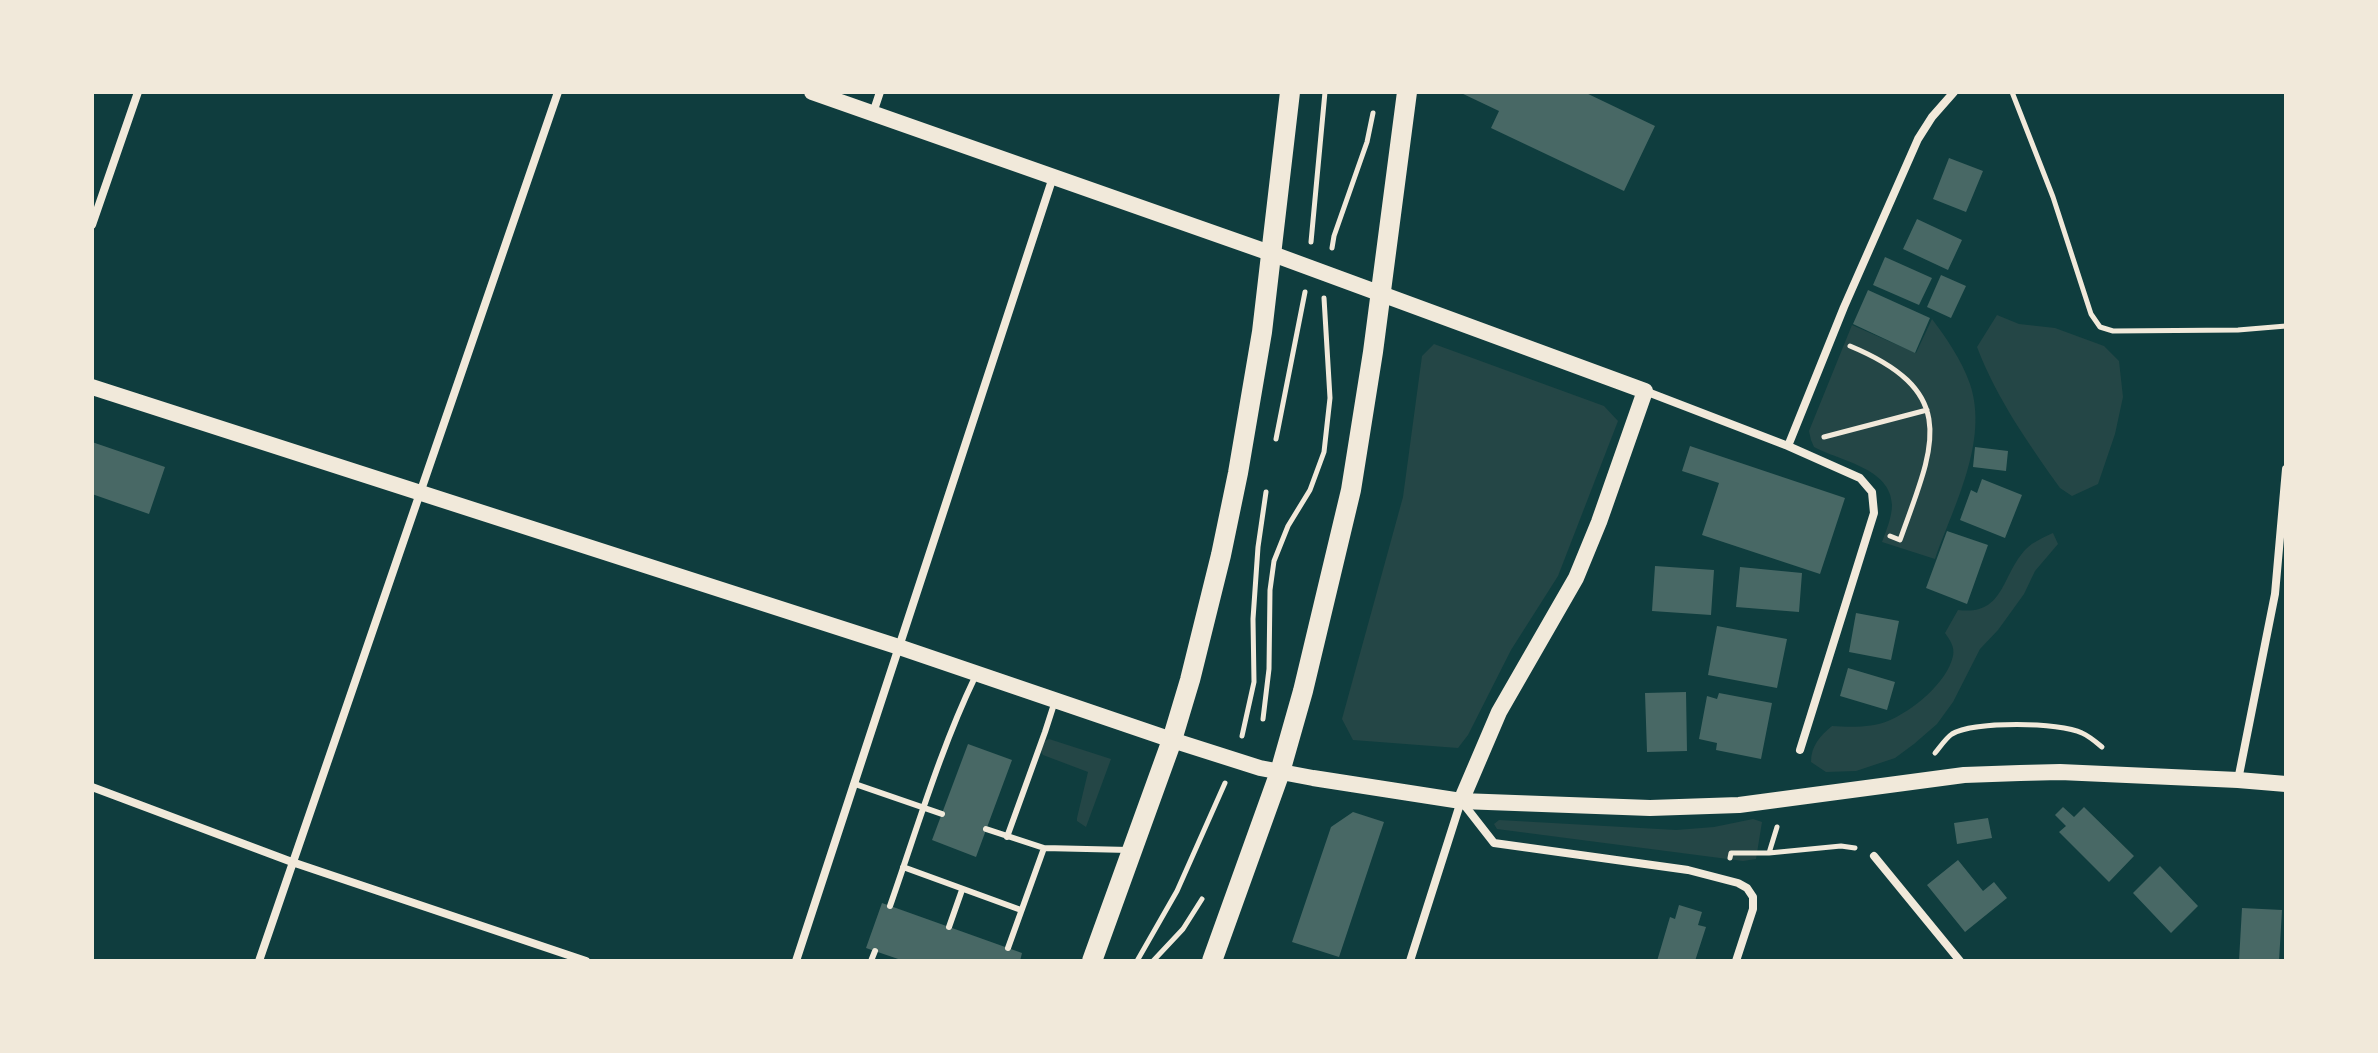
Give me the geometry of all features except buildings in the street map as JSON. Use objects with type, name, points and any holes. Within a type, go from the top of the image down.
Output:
[{"type":"main road","points":[[812,92],[1270,253],[1645,391],[1576,578],[1499,712],[1461,801]]},
{"type":"main road","points":[[1092,961],[1172,740],[1206,617],[1238,473],[1262,332],[1290,92]]},
{"type":"main road","points":[[1212,961],[1280,772],[1311,661],[1351,490],[1407,92]]},
{"type":"main road","points":[[92,387],[899,647],[1172,740],[1280,772],[1461,801],[1570,807],[1739,805],[1964,775],[2060,772],[2286,784]]},
{"type":"street","points":[[92,225],[138,92]]},
{"type":"street","points":[[259,961],[558,92]]},
{"type":"street","points":[[873,113],[880,92]]},
{"type":"street","points":[[1788,446],[1918,139],[1954,92]]},
{"type":"street","points":[[796,961],[1053,177]]},
{"type":"street","points":[[1645,391],[1788,446],[1860,478],[1872,492],[1874,513],[1870,530],[1800,750]]},
{"type":"street","points":[[2238,780],[2275,594],[2286,469]]},
{"type":"street","points":[[92,787],[292,862],[586,961]]},
{"type":"street","points":[[1461,801],[1494,843],[1688,870],[1747,888],[1753,897],[1753,909],[1736,961]]},
{"type":"street","points":[[1410,961],[1461,801]]},
{"type":"street","points":[[1874,856],[1960,961]]},
{"type":"lane","points":[[890,906],[923,808],[962,704],[977,673]]},
{"type":"lane","points":[[1007,837],[1055,699]]},
{"type":"lane","points":[[855,784],[942,814]]},
{"type":"lane","points":[[986,829],[1044,848],[1132,850]]},
{"type":"lane","points":[[1008,948],[1044,848]]},
{"type":"lane","points":[[903,867],[1021,910]]},
{"type":"lane","points":[[949,927],[962,890]]},
{"type":"lane","points":[[871,961],[875,951]]},
{"type":"path","points":[[1274,446],[1309,267],[1325,92]]},
{"type":"path","points":[[2012,92],[2053,197],[2091,314],[2100,327],[2129,331],[2238,330],[2286,326]]},
{"type":"path","points":[[1252,765],[1262,726],[1269,669],[1270,590],[1274,561],[1288,526],[1310,490],[1324,452],[1330,398],[1324,290],[1334,236],[1367,142],[1375,101]]},
{"type":"path","points":[[1832,338],[1899,370],[1918,392],[1932,430],[1929,454],[1900,540],[1870,530]]},
{"type":"path","points":[[1788,446],[1927,410]]},
{"type":"path","points":[[1137,961],[1177,891],[1219,801],[1244,730],[1254,682],[1253,619],[1258,547],[1267,485]]},
{"type":"path","points":[[1930,780],[1934,755],[1951,734],[1990,725],[2033,725],[2080,731],[2111,753]]},
{"type":"path","points":[[1731,853],[1769,853],[1841,846],[1859,848],[1874,856]]},
{"type":"path","points":[[1153,961],[1183,929],[1204,895]]},
{"type":"shaded area","points":[[1997,315],[2019,324],[2055,328],[2104,346],[2119,361],[2123,397],[2115,434],[2098,484],[2072,496],[2060,488],[2014,420],[1977,347]]},
{"type":"shaded area","points":[[1932,319],[1966,375],[1975,406],[1975,428],[1967,473],[1935,559],[1882,542],[1892,505],[1883,482],[1862,467],[1814,447],[1809,431],[1852,325],[1916,353]]},
{"type":"shaded area","points":[[1434,344],[1604,406],[1618,421],[1558,576],[1511,650],[1468,735],[1458,748],[1353,740],[1342,719],[1403,497],[1422,356]]},
{"type":"shaded area","points":[[2053,533],[2058,544],[2035,571],[2024,594],[1998,630],[1980,649],[1953,702],[1937,724],[1895,758],[1856,771],[1826,772],[1811,762],[1817,742],[1832,726],[1882,723],[1927,695],[1944,676],[1953,656],[1945,633],[1958,610],[1985,607],[1994,600],[2026,549]]},
{"type":"shaded area","points":[[1049,739],[1111,759],[1086,827],[1077,818],[1088,772],[1043,755],[1040,750]]},
{"type":"shaded area","points":[[1753,819],[1762,822],[1756,859],[1743,861],[1497,829],[1494,824],[1499,820],[1676,830],[1714,827]]}]
